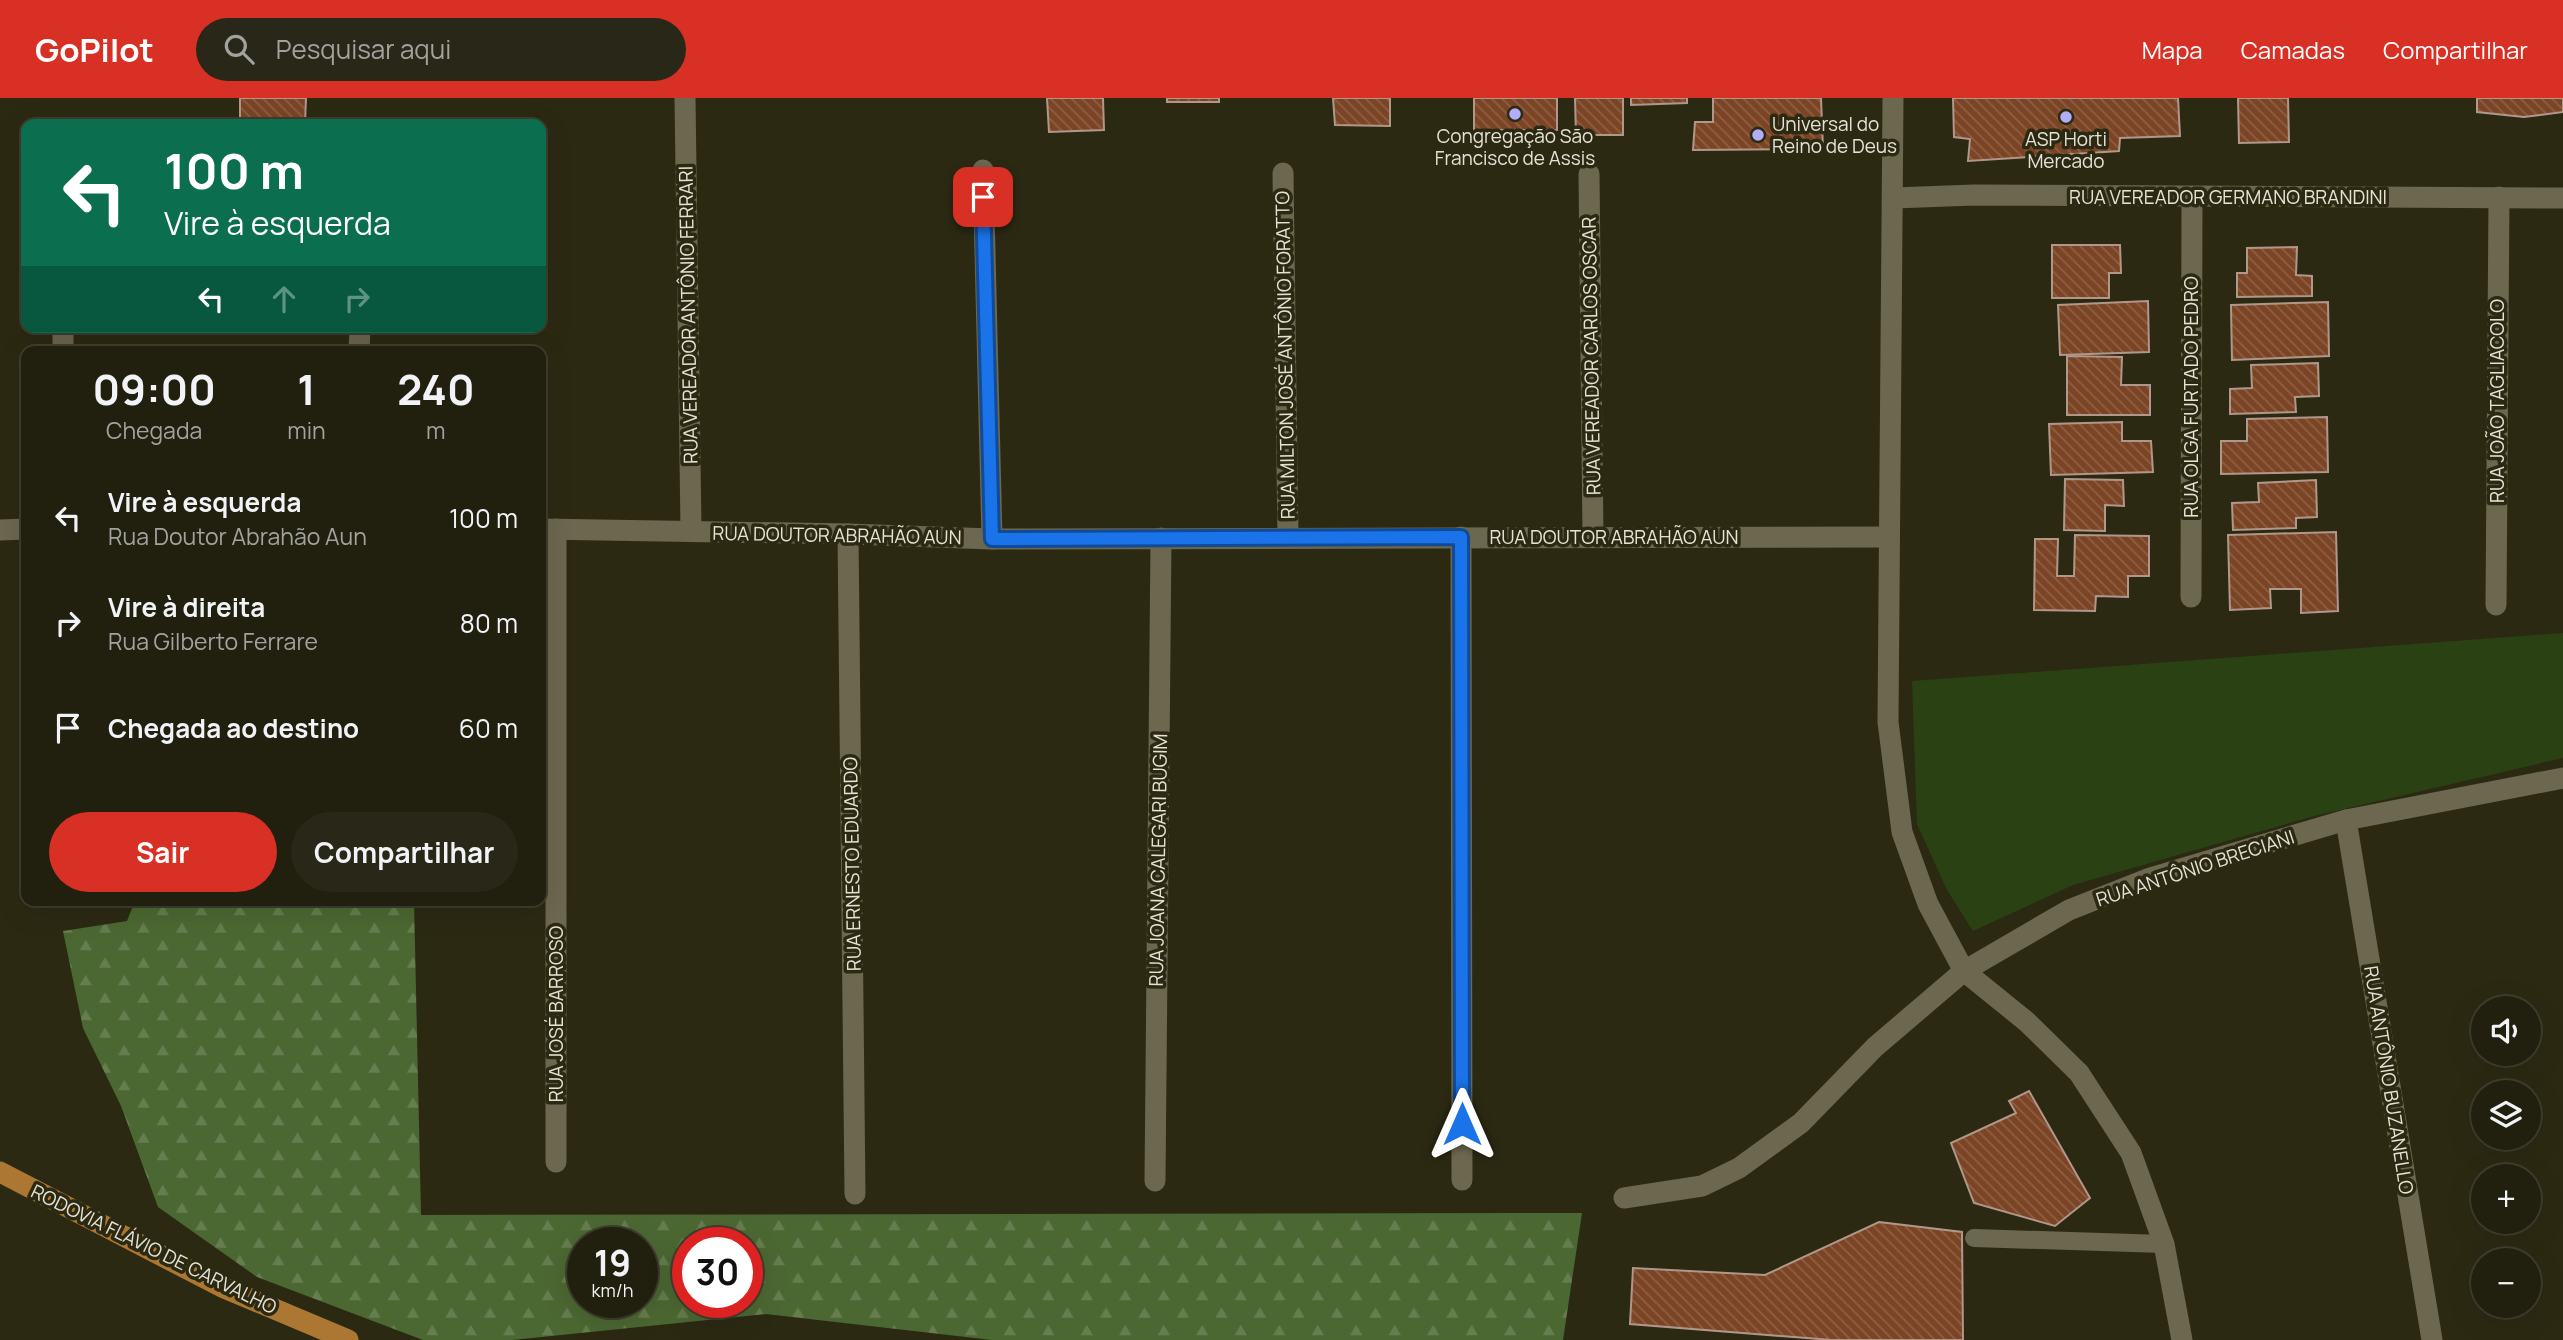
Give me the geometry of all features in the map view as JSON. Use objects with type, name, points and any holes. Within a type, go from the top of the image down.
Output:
[{"type":"main road","name":"RODOVIA FLÁVIO DE CARVALHO","points":[[0,1172],[222,1287],[348,1340]]},
{"type":"street","name":"RUA VEREADOR ANTÔNIO FERRARI","points":[[685,98],[691,531]]},
{"type":"street","points":[[1893,98],[1888,722],[1902,832],[1928,904],[1964,971],[2027,1022],[2079,1073],[2131,1153],[2164,1244],[2182,1340]]},
{"type":"street","points":[[983,170],[992,539]]},
{"type":"street","name":"RUA MILTON JOSÉ ANTÔNIO FORATTO","points":[[1283,173],[1288,538]]},
{"type":"street","name":"RUA VEREADOR CARLOS OSCAR","points":[[1589,174],[1593,537]]},
{"type":"street","name":"RUA VEREADOR GERMANO BRANDINI","points":[[1894,198],[1974,195],[2563,198]]},
{"type":"street","name":"RUA JOÃO TAGLIACOLO","points":[[2496,605],[2498,197]]},
{"type":"street","name":"RUA OLGA FURTADO PEDRO","points":[[2191,597],[2192,198]]},
{"type":"street","points":[[0,530],[21,529]]},
{"type":"street","name":"RUA DOUTOR ABRAHÃO AUN","points":[[548,529],[992,539],[1889,537]]},
{"type":"street","name":"RUA JOSÉ BARROSO","points":[[548,529],[556,1162]]},
{"type":"street","name":"RUA ERNESTO EDUARDO","points":[[848,534],[855,1194]]},
{"type":"street","points":[[1461,537],[1462,1180]]},
{"type":"street","name":"RUA JOANA CALEGARI BUGIM","points":[[1155,1181],[1161,538]]},
{"type":"street","name":"RUA ANTÔNIO BRECIANI","points":[[1624,1198],[1702,1186],[1739,1168],[1801,1123],[1875,1047],[1964,971],[2068,910],[2150,878],[2346,820],[2563,778]]},
{"type":"street","name":"RUA ANTÔNIO BUZANELLO","points":[[2346,820],[2432,1340]]},
{"type":"lane","points":[[1974,1238],[2164,1244]]},
{"type":"green space","points":[[2563,633],[2563,758],[2314,816],[2073,885],[1973,931],[1947,890],[1917,824],[1912,681]]},
{"type":"green space","points":[[133,906],[414,906],[421,1215],[1582,1213],[1563,1340],[992,1340],[763,1314],[763,1227],[672,1227],[672,1318],[727,1318],[512,1340],[423,1340],[257,1277],[158,1207],[121,1106],[83,1028],[63,931],[127,921]]},
{"type":"building","points":[[240,98],[306,98],[305,119],[240,119]]},
{"type":"building","points":[[1047,98],[1103,98],[1104,130],[1049,132]]},
{"type":"building","points":[[1167,98],[1219,98],[1219,102],[1167,102]]},
{"type":"building","points":[[1333,98],[1390,98],[1390,126],[1335,125]]},
{"type":"building","name":"Congregação São Francisco de Assis","points":[[1474,98],[1557,98],[1557,130],[1474,130]]},
{"type":"building","points":[[1575,98],[1623,98],[1623,135],[1576,135]]},
{"type":"building","points":[[1631,98],[1687,98],[1687,103],[1631,105]]},
{"type":"building","name":"Universal do Reino de Deus","points":[[1713,98],[1821,98],[1823,149],[1693,150],[1695,122],[1713,122]]},
{"type":"building","name":"ASP Horti Mercado","points":[[1953,98],[2178,98],[2180,136],[2120,138],[2119,151],[1968,161],[1970,139],[1954,137]]},
{"type":"building","points":[[2238,98],[2288,98],[2289,142],[2239,143]]},
{"type":"building","points":[[2477,98],[2563,98],[2563,112],[2524,117],[2477,112]]},
{"type":"building","points":[[2052,245],[2120,245],[2121,273],[2109,273],[2109,298],[2052,298]]},
{"type":"building","points":[[2297,247],[2296,275],[2312,276],[2312,296],[2237,297],[2237,273],[2247,273],[2247,248]]},
{"type":"building","points":[[2148,301],[2149,352],[2060,355],[2058,305]]},
{"type":"building","points":[[2328,302],[2329,356],[2232,360],[2231,305]]},
{"type":"building","points":[[2067,356],[2122,357],[2121,385],[2150,385],[2150,415],[2067,415]]},
{"type":"building","points":[[2318,363],[2319,396],[2295,397],[2296,412],[2230,414],[2230,389],[2252,388],[2251,365]]},
{"type":"building","points":[[2327,417],[2328,472],[2221,474],[2221,441],[2247,441],[2247,419]]},
{"type":"building","points":[[2122,422],[2122,441],[2151,441],[2153,472],[2051,475],[2049,424]]},
{"type":"building","points":[[2065,479],[2123,480],[2124,506],[2105,505],[2105,531],[2064,530]]},
{"type":"building","points":[[2316,480],[2317,517],[2296,518],[2296,528],[2233,530],[2232,503],[2259,502],[2258,483]]},
{"type":"building","points":[[2336,532],[2338,611],[2301,613],[2301,589],[2270,589],[2271,608],[2230,610],[2228,535]]},
{"type":"building","points":[[2075,535],[2149,536],[2149,576],[2128,576],[2128,597],[2096,596],[2095,611],[2034,610],[2035,539],[2058,539],[2057,576],[2074,576]]},
{"type":"building","points":[[2029,1091],[2090,1198],[2055,1226],[1974,1203],[1951,1143],[2016,1113],[2009,1101]]},
{"type":"building","points":[[1879,1222],[1962,1232],[1963,1340],[1832,1340],[1630,1324],[1633,1268],[1765,1275]]},
{"type":"place","name":"Congregação São Francisco de Assis","points":[[1515,114]]},
{"type":"place","name":"ASP Horti Mercado","points":[[2066,117]]},
{"type":"place","name":"Universal do Reino de Deus","points":[[1758,135]]},
{"type":"route","points":[[983,197],[992,539],[1461,537],[1462,1124]]}]
